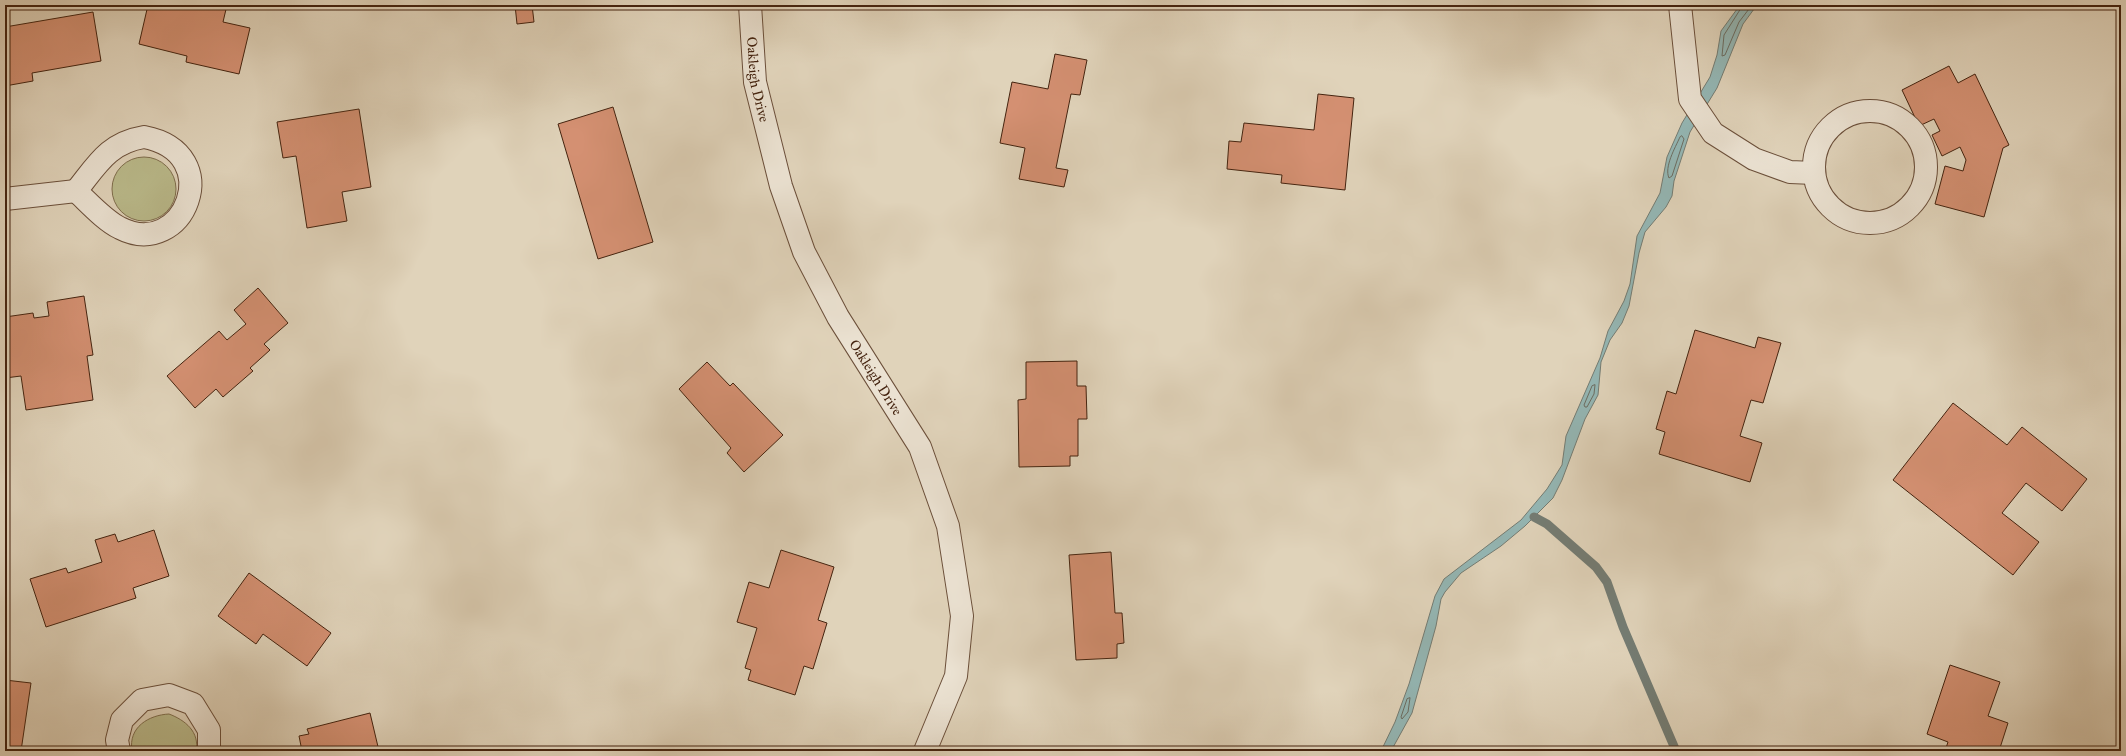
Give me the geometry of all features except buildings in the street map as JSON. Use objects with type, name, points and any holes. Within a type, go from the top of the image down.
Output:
[{"type":"street","name":"Oakleigh Drive","points":[[750,5],[755,82],[781,186],[804,252],[838,317],[920,447],[948,526],[962,616],[956,676],[924,751]]},
{"type":"street","points":[[1680,5],[1690,99],[1713,133],[1754,159],[1790,172],[1814,173]]},
{"type":"street","points":[[1867,110],[1885,112],[1902,120],[1915,132],[1923,148],[1926,167],[1923,185],[1914,202],[1901,214],[1883,222],[1864,223],[1846,218],[1830,207],[1820,191],[1814,173],[1815,155],[1822,138],[1829,129],[1849,114],[1867,110]]},
{"type":"street","points":[[5,199],[76,191],[114,147],[128,140],[144,138],[159,140],[173,148],[183,160],[189,175],[190,191],[186,206],[177,219],[165,229],[149,234],[134,234],[119,228],[76,191]]},
{"type":"street","points":[[119,751],[117,740],[122,720],[142,700],[169,695],[193,704],[209,730],[209,751]]},
{"type":"green space","points":[[138,157],[150,157],[167,166],[174,177],[176,189],[174,201],[167,212],[150,221],[138,221],[126,216],[117,207],[112,195],[112,183],[117,171],[126,162]]},
{"type":"green space","points":[[169,714],[186,723],[190,728],[196,738],[196,751],[132,751],[133,735],[142,724],[154,717]]},
{"type":"water","points":[[1740,5],[1757,5],[1743,24],[1717,88],[1690,132],[1674,181],[1672,196],[1666,207],[1645,232],[1639,253],[1629,306],[1622,323],[1610,340],[1601,362],[1598,395],[1585,419],[1562,480],[1553,498],[1525,526],[1501,546],[1461,573],[1445,592],[1441,599],[1436,626],[1412,713],[1391,751],[1381,751],[1395,722],[1409,684],[1435,596],[1444,579],[1521,520],[1547,489],[1562,465],[1566,436],[1600,358],[1608,331],[1624,301],[1630,284],[1637,236],[1660,193],[1667,157],[1682,123],[1710,77],[1717,55],[1721,31]]},
{"type":"waterway","points":[[1534,517],[1547,524],[1596,567],[1607,582],[1623,627],[1676,751]]}]
